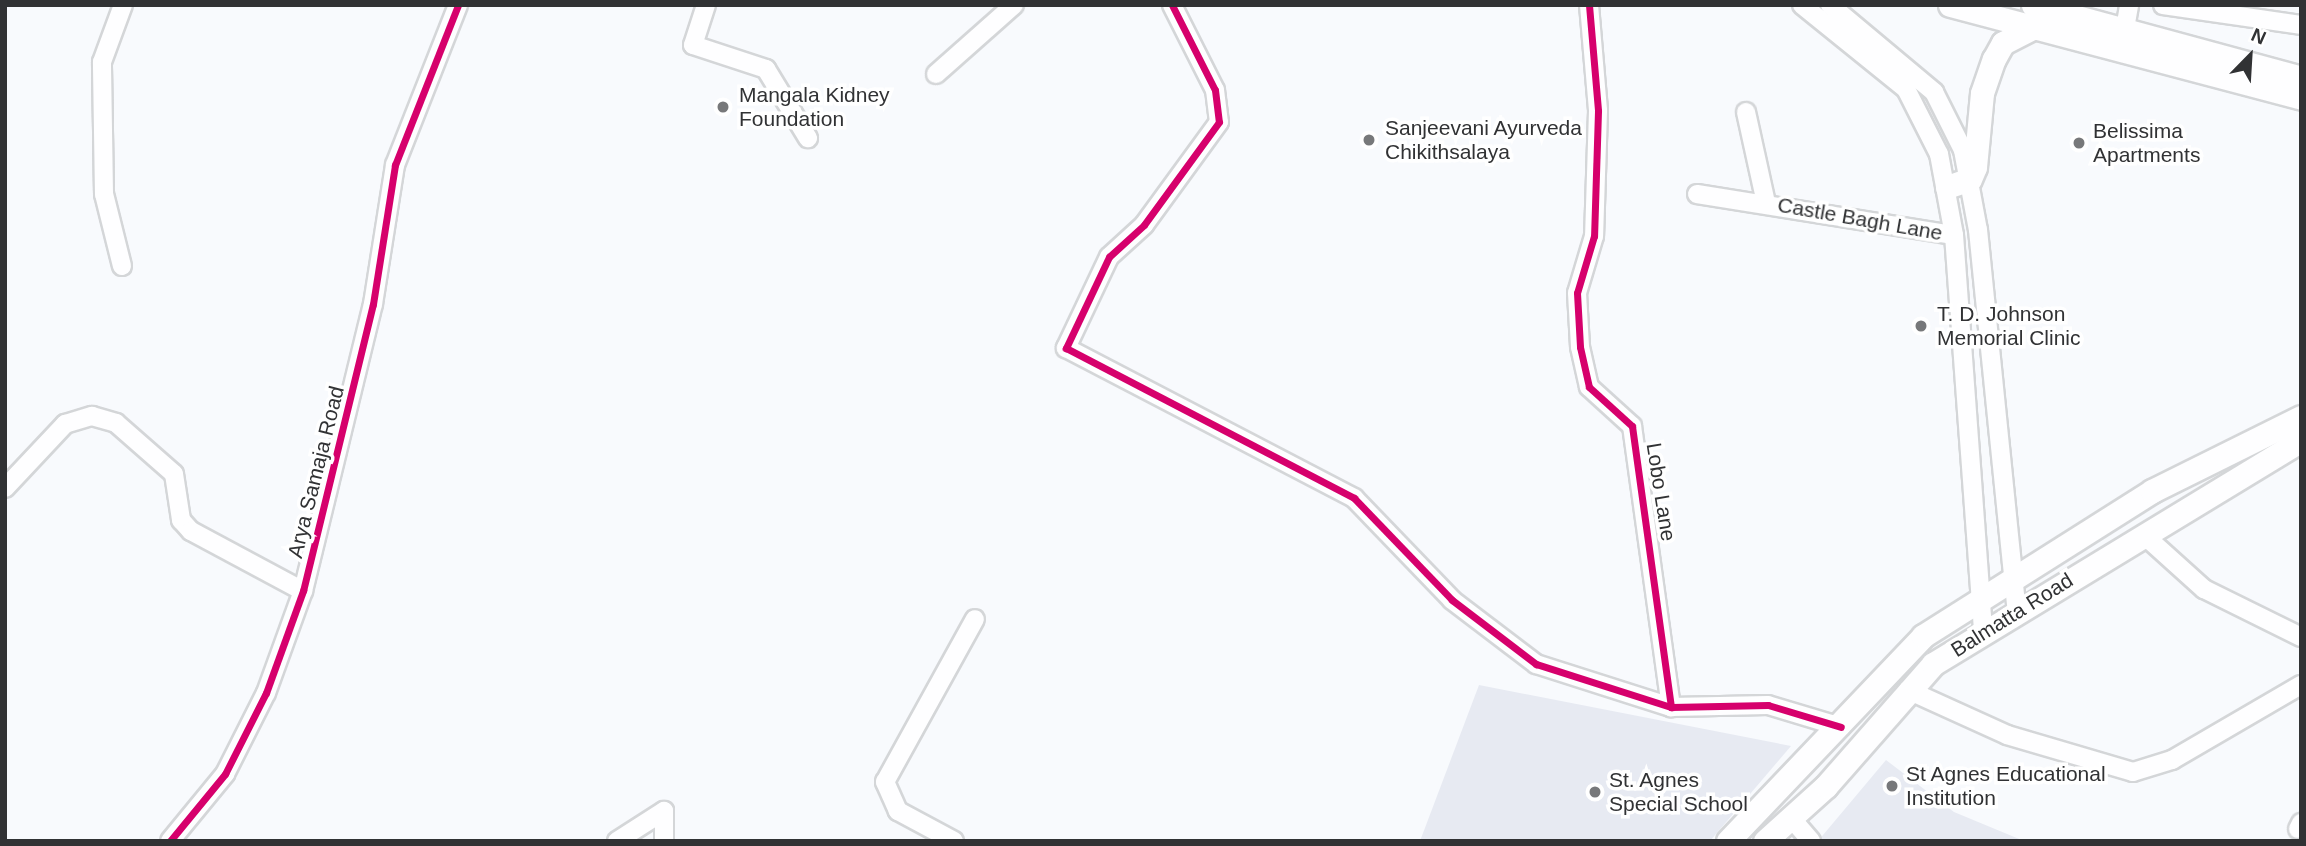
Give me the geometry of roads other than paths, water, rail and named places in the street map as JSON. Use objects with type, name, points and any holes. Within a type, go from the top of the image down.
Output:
[{"type":"main road","points":[[1950,5],[2029,30],[2122,44],[2301,78]]},
{"type":"main road","points":[[2033,5],[2122,44],[2301,98]]},
{"type":"main road","points":[[1947,187],[1970,179],[1987,75],[2003,43],[2029,30]]},
{"type":"main road","points":[[1728,841],[1841,727],[1923,635],[2152,491],[2301,417]]},
{"type":"main road","name":"Balmatta Road","points":[[1765,841],[1792,819],[1908,690],[1983,631],[2301,440]]},
{"type":"street","points":[[122,266],[104,194],[102,62],[123,5]]},
{"type":"street","name":"Arya Samaja Road","points":[[170,841],[225,774],[267,693],[303,591],[370,317],[396,165],[458,5]]},
{"type":"street","points":[[706,5],[693,45],[766,69],[808,138]]},
{"type":"street","points":[[936,74],[1014,5]]},
{"type":"street","points":[[1172,5],[1216,90],[1219,122],[1144,225],[1109,257],[1066,348],[1354,498],[1452,600],[1536,664],[1671,707],[1768,705],[1841,727]]},
{"type":"street","name":"Lobo Lane","points":[[1589,5],[1598,111],[1594,236],[1577,293],[1580,347],[1589,387],[1632,426],[1671,707]]},
{"type":"street","points":[[1802,5],[1906,89],[1938,154],[1947,187],[1954,235],[1983,631]]},
{"type":"street","points":[[1830,5],[1934,92],[1951,116],[1970,179],[2017,611]]},
{"type":"street","points":[[2122,44],[2129,5]]},
{"type":"street","points":[[2163,5],[2301,25]]},
{"type":"street","name":"Castle Bagh Lane","points":[[1746,113],[1766,203]]},
{"type":"street","name":"Castle Bagh Lane","points":[[1697,194],[1954,235]]},
{"type":"street","points":[[5,488],[65,424],[92,416],[116,423],[174,474],[181,520],[191,531],[303,591]]},
{"type":"street","points":[[2144,535],[2204,589],[2301,637]]},
{"type":"street","points":[[954,841],[898,811],[885,782],[975,619]]},
{"type":"street","points":[[1908,690],[2007,735],[2133,772],[2172,760],[2301,685]]},
{"type":"street","points":[[617,841],[664,811],[664,841]]},
{"type":"street","points":[[1792,819],[1811,841]]},
{"type":"place","name":"Mangala Kidney Foundation","points":[[723,107]]},
{"type":"place","name":"Sanjeevani Ayurveda Chikithsalaya","points":[[1369,140]]},
{"type":"place","name":"Belissima Apartments","points":[[2079,143]]},
{"type":"place","name":"T. D. Johnson Memorial Clinic","points":[[1921,326]]},
{"type":"place","name":"St Agnes Educational Institution","points":[[1892,786]]},
{"type":"place","name":"St. Agnes Special School","points":[[1595,792]]}]
